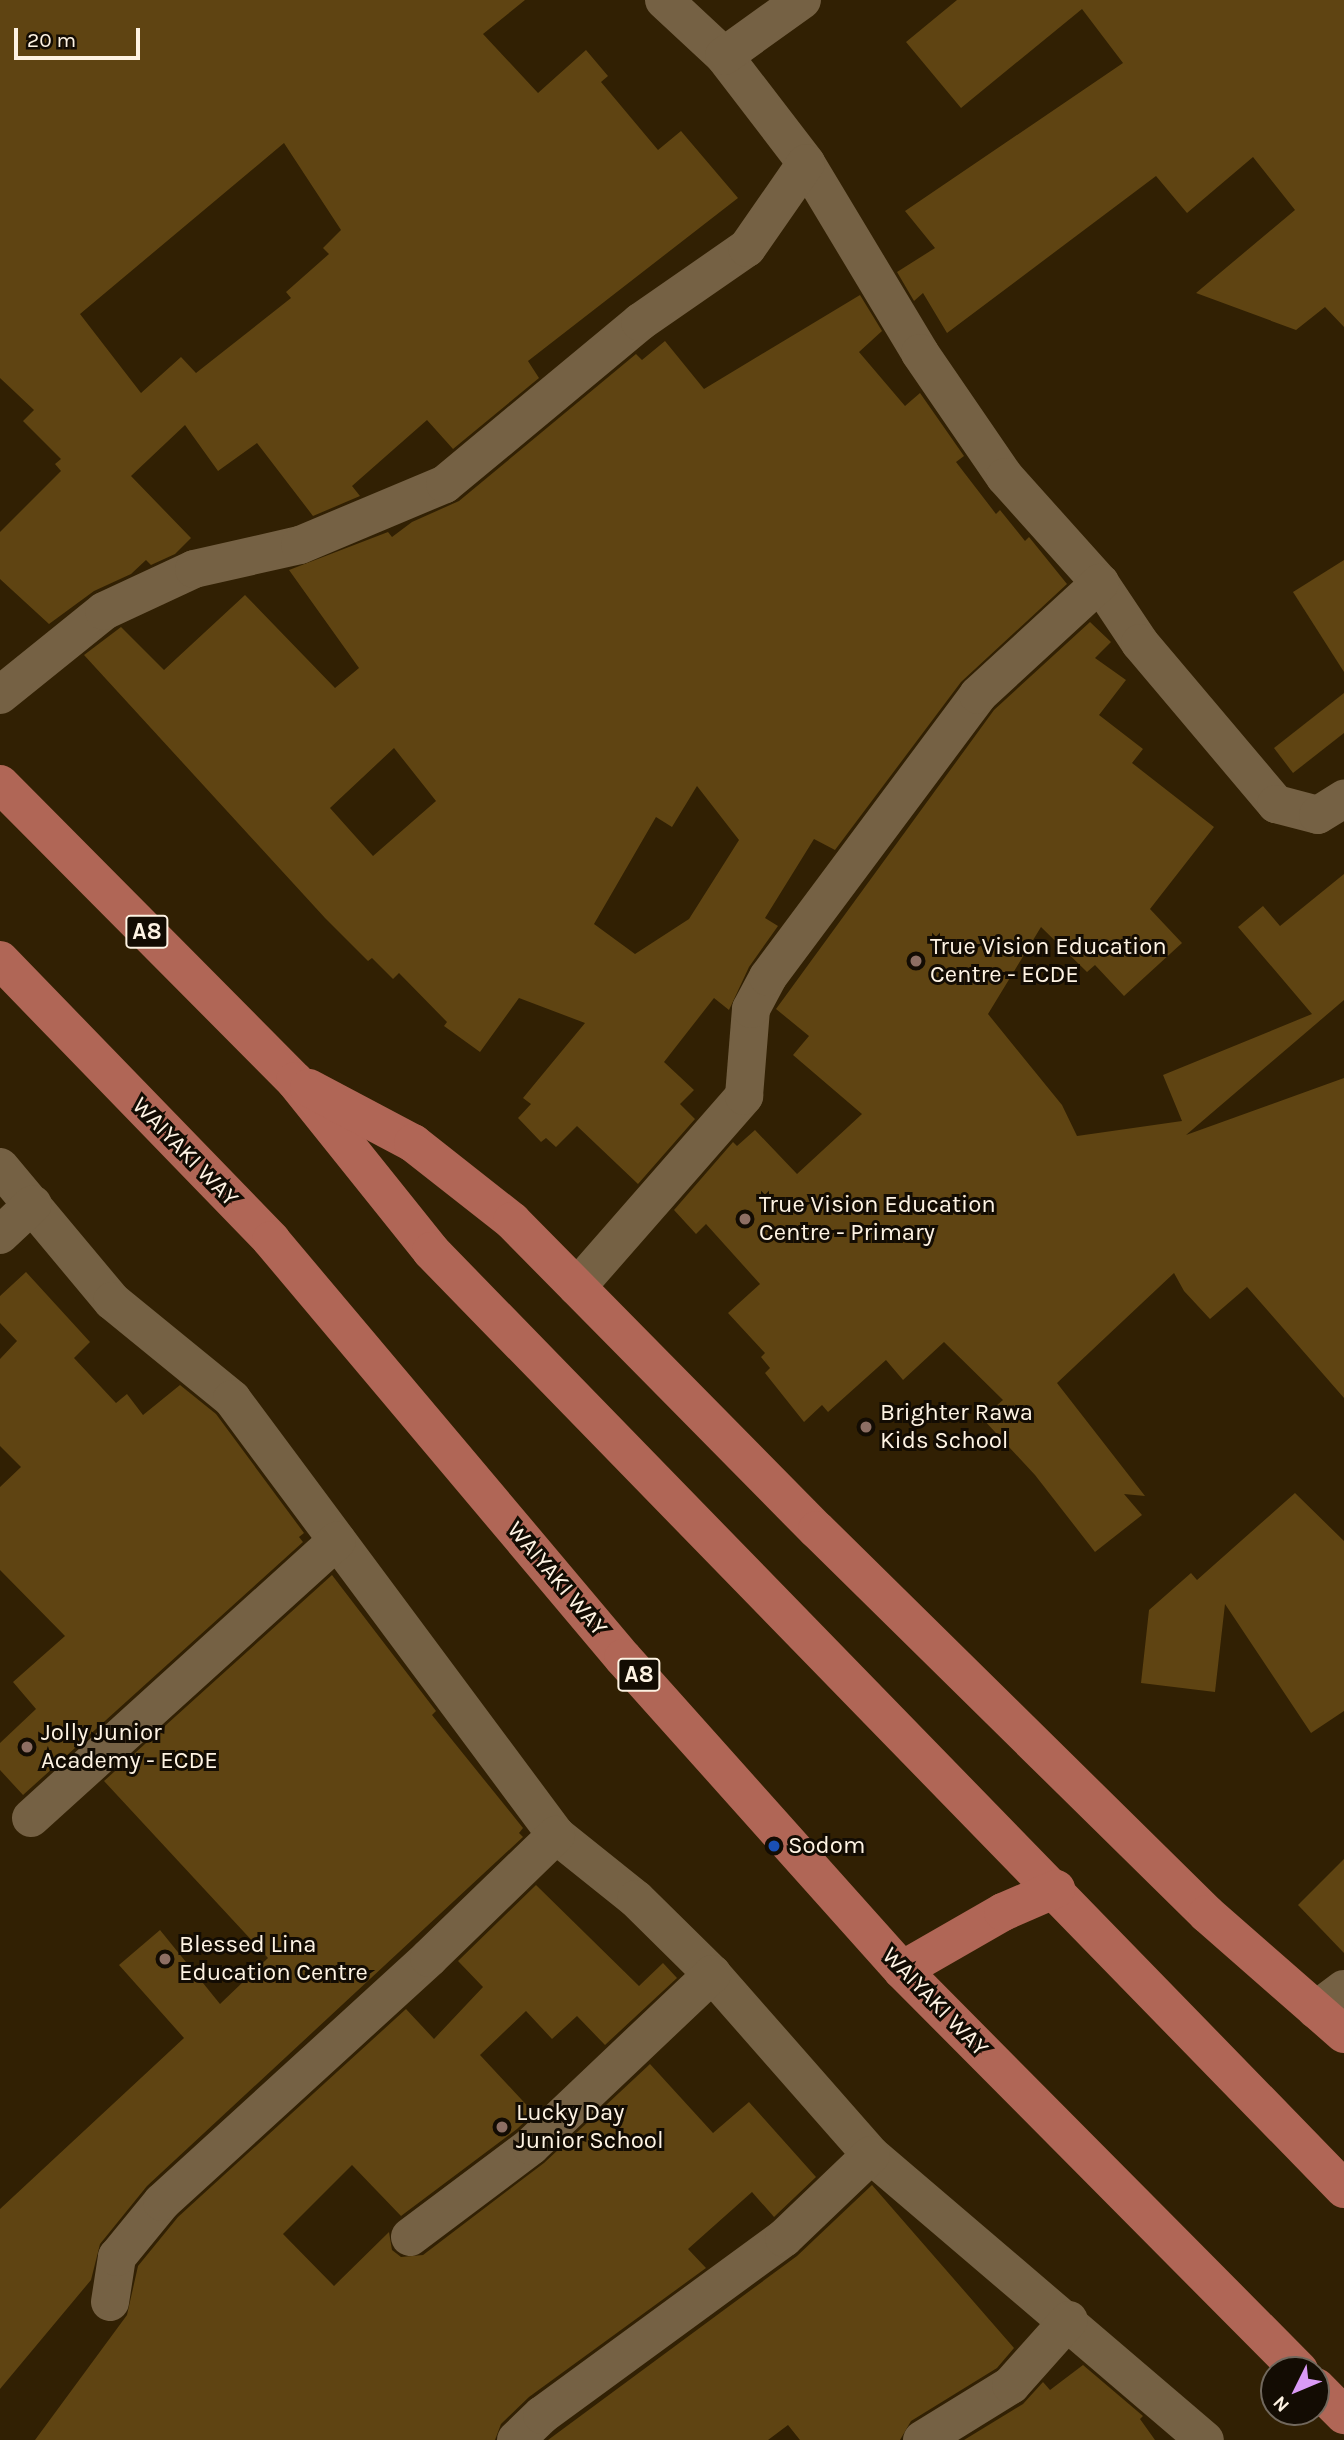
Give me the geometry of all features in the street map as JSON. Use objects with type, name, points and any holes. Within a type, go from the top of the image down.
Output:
[{"type":"highway","name":"A8","points":[[0,784],[295,1081],[431,1251],[1056,1889],[1344,2189]]},
{"type":"highway","name":"WAIYAKI WAY","points":[[0,960],[271,1240],[623,1658],[902,1969],[1285,2356]]},
{"type":"highway","name":"A8","points":[[295,1081],[413,1143],[456,1174],[577,1287],[1208,1914],[1335,2011]]},
{"type":"highway","points":[[902,1969],[1003,1912],[1056,1889]]},
{"type":"highway","points":[[1330,2401],[1344,2415]]},
{"type":"street","points":[[664,0],[724,56],[806,163],[920,353],[1004,477],[1100,583],[1140,643],[1276,804],[1318,815],[1344,799]]},
{"type":"street","points":[[724,56],[802,0]]},
{"type":"street","points":[[0,695],[104,611],[194,569],[300,545],[445,484],[640,322],[747,248],[806,163]]},
{"type":"street","points":[[577,1287],[744,1096],[751,1009],[768,977],[978,695],[1100,583]]},
{"type":"street","points":[[0,1167],[112,1301],[232,1399],[556,1835],[636,1899],[712,1974],[872,2155],[1069,2320],[1205,2440]]},
{"type":"street","points":[[0,1235],[33,1204]]},
{"type":"street","points":[[31,1818],[337,1541]]},
{"type":"street","points":[[110,2301],[117,2257],[162,2202],[429,1958],[556,1835]]},
{"type":"street","points":[[410,2237],[531,2146],[712,1974]]},
{"type":"street","points":[[516,2440],[542,2415],[784,2238],[872,2155]]},
{"type":"street","points":[[922,2440],[1011,2385],[1069,2320]]},
{"type":"building","points":[[0,0],[525,0],[483,34],[538,93],[586,50],[608,76],[601,82],[658,150],[681,131],[738,198],[528,361],[539,378],[453,449],[427,420],[352,486],[360,496],[313,516],[257,443],[218,471],[185,425],[131,476],[191,538],[175,554],[151,565],[146,560],[131,574],[94,591],[49,624],[0,579],[0,532],[61,471],[55,464],[61,459],[23,421],[34,410],[0,378]],"holes":[[[284,143],[341,230],[323,248],[329,254],[286,292],[291,298],[196,373],[181,357],[141,393],[80,314]]]},
{"type":"building","points":[[957,0],[1344,0],[1344,327],[1325,307],[1296,330],[1196,293],[1295,210],[1253,157],[1187,213],[1156,176],[947,333],[923,293],[914,301],[897,272],[935,248],[905,211],[1123,63],[1082,9],[961,108],[906,42]]},
{"type":"building","points":[[860,295],[882,331],[859,352],[905,406],[920,393],[964,456],[956,462],[996,514],[1000,510],[1025,541],[1029,537],[1067,584],[961,682],[835,850],[814,839],[765,918],[778,926],[749,967],[729,1010],[714,998],[664,1062],[694,1090],[680,1104],[695,1119],[638,1184],[577,1126],[556,1147],[546,1138],[541,1142],[518,1118],[531,1104],[523,1098],[585,1023],[519,998],[480,1052],[444,1026],[447,1022],[399,973],[393,979],[372,958],[368,961],[325,918],[84,655],[121,627],[164,670],[245,595],[335,688],[359,668],[289,570],[388,532],[392,537],[412,522],[459,501],[636,354],[642,360],[665,341],[704,389]],"holes":[[[394,748],[436,801],[373,856],[330,808]],[[697,786],[739,840],[689,919],[635,954],[594,924],[656,817],[672,827]]]},
{"type":"building","points":[[1344,560],[1344,672],[1293,592]]},
{"type":"building","points":[[1090,622],[1111,642],[1095,658],[1126,680],[1099,715],[1143,749],[1132,763],[1214,827],[1150,909],[1182,943],[1124,996],[1095,965],[1087,972],[1041,927],[988,1014],[1062,1105],[1077,1136],[1182,1121],[1163,1075],[1312,1014],[1238,927],[1263,906],[1280,926],[1344,874],[1344,1000],[1186,1135],[1344,1078],[1344,1398],[1247,1287],[1210,1319],[1184,1291],[1174,1273],[1057,1383],[1145,1496],[1124,1494],[1142,1515],[1095,1552],[1035,1475],[982,1418],[1003,1400],[944,1342],[903,1380],[886,1360],[828,1412],[822,1405],[804,1422],[765,1373],[770,1368],[761,1357],[765,1353],[728,1313],[760,1284],[706,1224],[696,1234],[674,1210],[733,1142],[737,1146],[755,1130],[797,1174],[862,1114],[793,1055],[809,1036],[776,1009],[994,710]]},
{"type":"building","points":[[1344,693],[1344,733],[1293,773],[1274,748]]},
{"type":"building","points":[[26,1272],[90,1342],[74,1358],[116,1403],[127,1394],[143,1415],[180,1385],[216,1414],[304,1533],[299,1537],[303,1542],[23,1795],[0,1770],[0,1743],[36,1709],[13,1682],[65,1636],[0,1570],[0,1487],[21,1467],[0,1446],[0,1359],[17,1341],[0,1323],[0,1296]]},
{"type":"building","points":[[1295,1493],[1344,1541],[1344,1711],[1311,1733],[1225,1604],[1215,1692],[1141,1683],[1149,1610],[1191,1573],[1197,1580]]},
{"type":"building","points":[[332,1575],[436,1711],[432,1715],[523,1828],[519,1833],[523,1837],[147,2186],[100,2244],[91,2280],[0,2389],[0,2209],[184,2038],[119,1965],[160,1930],[220,2004],[268,1958],[104,1781]]},
{"type":"building","points":[[1344,1859],[1344,1953],[1298,1905]]},
{"type":"building","points":[[536,1885],[639,1986],[663,1963],[677,1978],[605,2045],[577,2016],[552,2039],[526,2011],[480,2055],[534,2113],[517,2129],[401,2216],[352,2165],[283,2234],[334,2286],[389,2232],[392,2250],[401,2257],[423,2255],[544,2163],[650,2064],[713,2133],[749,2102],[816,2177],[774,2217],[752,2192],[688,2249],[706,2268],[529,2397],[501,2424],[495,2440],[35,2440],[127,2315],[138,2266],[178,2217],[406,2009],[434,2039],[483,1987],[458,1961]]},
{"type":"building","points":[[872,2185],[1014,2348],[997,2368],[911,2421],[900,2440],[800,2440],[788,2425],[768,2440],[548,2440],[797,2256]]},
{"type":"building","points":[[1083,2365],[1143,2416],[1140,2419],[1155,2440],[964,2440],[1023,2404],[1043,2382],[1050,2390]]},
{"type":"place","name":"True Vision Education Centre - ECDE","points":[[916,961]]},
{"type":"place","name":"True Vision Education Centre - Primary","points":[[745,1219]]},
{"type":"place","name":"Brighter Rawa Kids School","points":[[866,1427]]},
{"type":"place","name":"Jolly Junior Academy - ECDE","points":[[27,1747]]},
{"type":"place","name":"Sodom","points":[[774,1846]]},
{"type":"place","name":"Blessed Lina Education Centre","points":[[165,1959]]},
{"type":"place","name":"Lucky Day Junior School","points":[[502,2127]]}]
